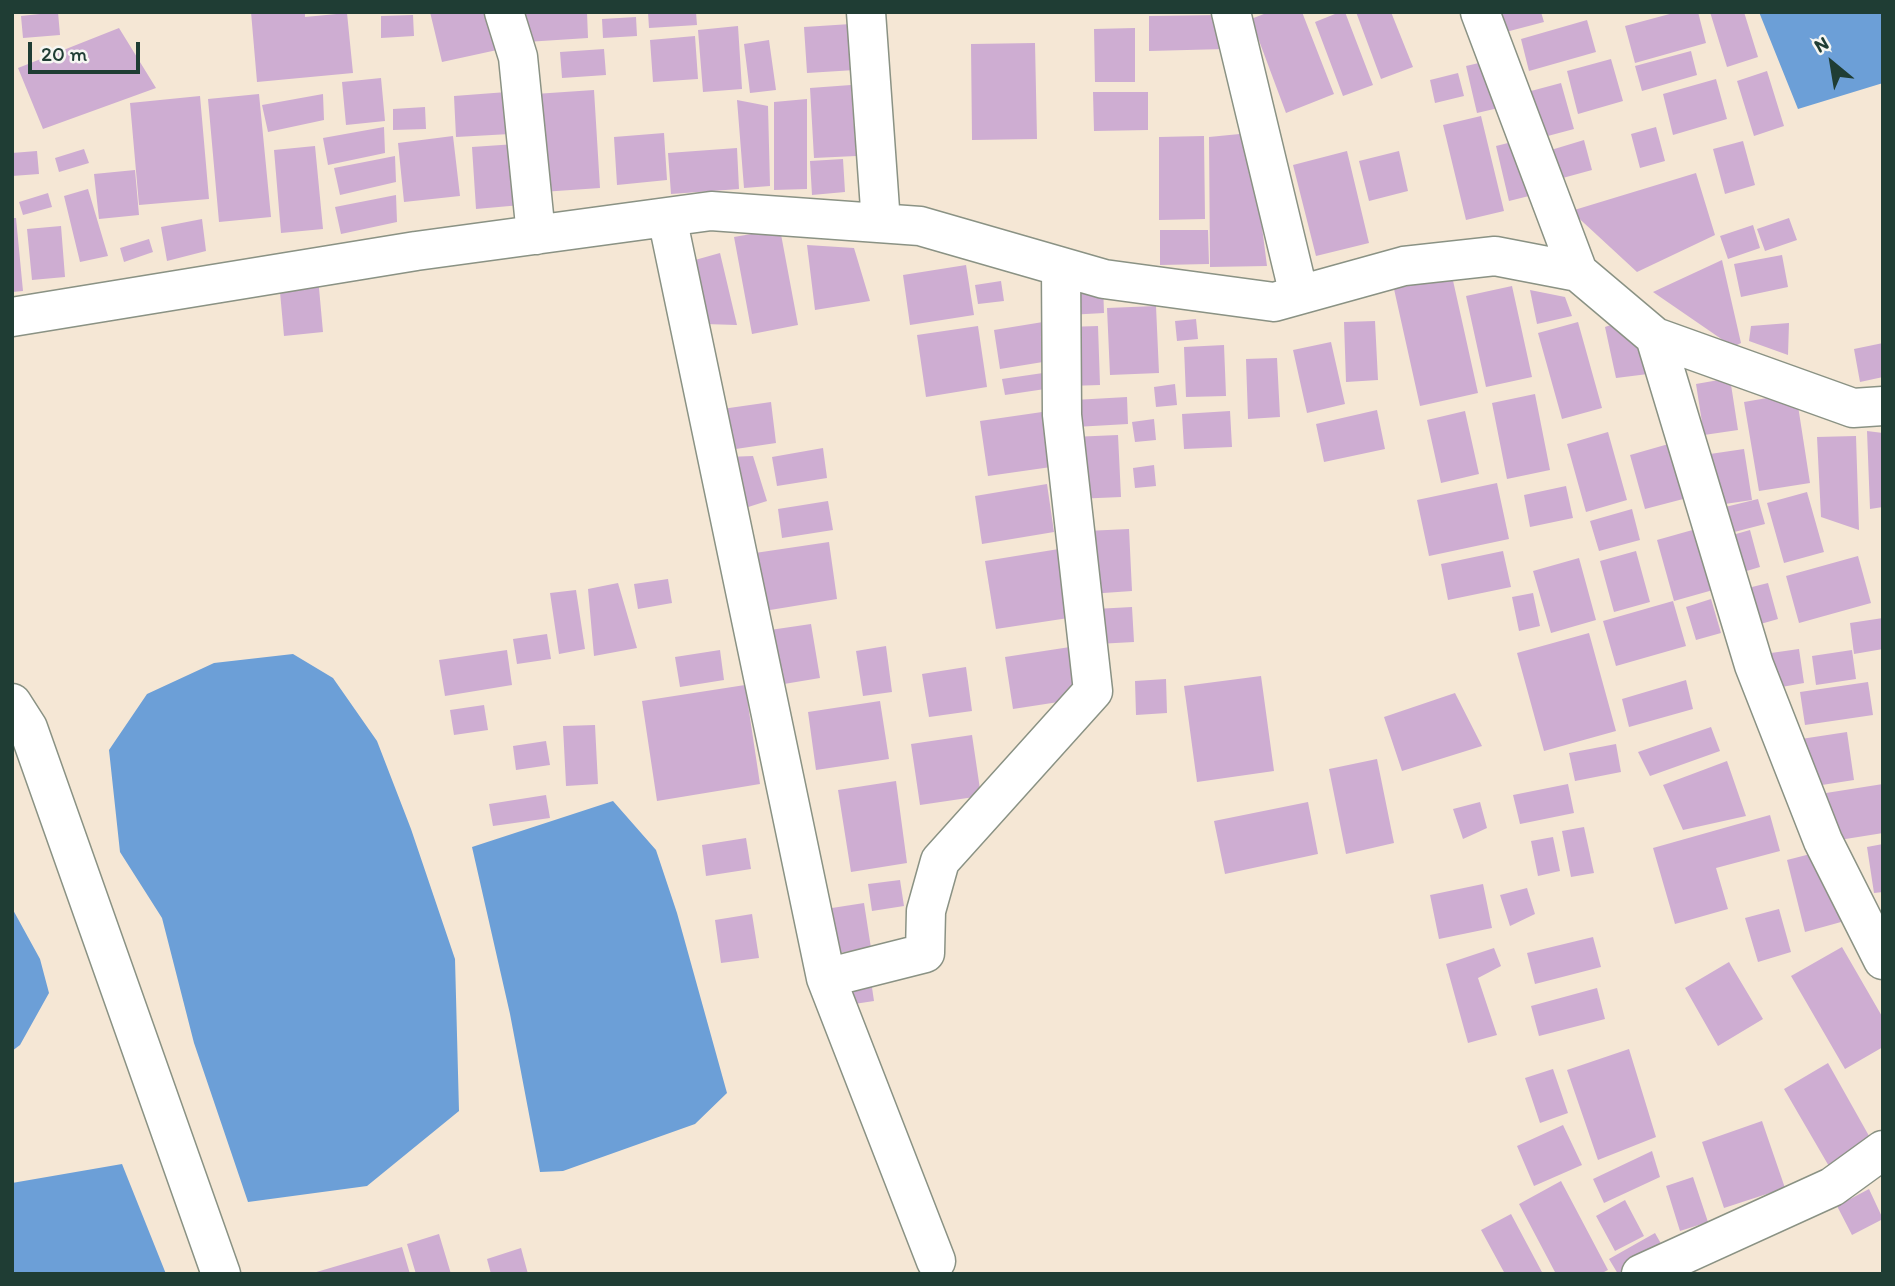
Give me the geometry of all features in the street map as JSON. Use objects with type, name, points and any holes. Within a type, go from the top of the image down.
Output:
[{"type":"street","points":[[505,12],[517,57],[536,234]]},
{"type":"street","points":[[866,12],[881,223]]},
{"type":"street","points":[[1231,12],[1299,295]]},
{"type":"street","points":[[1480,12],[1578,272],[1655,337],[1853,408],[1883,406]]},
{"type":"street","points":[[12,317],[403,253],[711,211],[920,226],[1104,279],[1274,302],[1404,266],[1495,256],[1578,272]]},
{"type":"street","points":[[667,217],[826,978],[936,1261]]},
{"type":"street","points":[[826,978],[925,953],[926,911],[940,860],[1093,691],[1062,415],[1062,267]]},
{"type":"street","points":[[1655,337],[1754,665],[1823,841],[1871,911],[1883,960]]},
{"type":"street","points":[[12,703],[28,728],[221,1274]]},
{"type":"street","points":[[1641,1274],[1832,1187],[1883,1150]]},
{"type":"water","points":[[1759,12],[1883,12],[1883,83],[1798,109]]},
{"type":"water","points":[[293,654],[333,678],[377,741],[411,829],[455,959],[459,1111],[367,1186],[248,1202],[194,1043],[162,918],[120,852],[109,750],[147,694],[214,663]]},
{"type":"water","points":[[613,801],[656,850],[677,913],[727,1093],[695,1124],[563,1171],[540,1172],[510,1014],[472,847]]},
{"type":"water","points":[[12,908],[40,959],[49,993],[20,1045],[12,1051]]},
{"type":"water","points":[[122,1164],[166,1274],[12,1274],[12,1183]]},
{"type":"building","points":[[58,12],[60,35],[23,38],[21,16]]},
{"type":"building","points":[[251,12],[305,12],[305,17],[347,13],[353,73],[257,82]]},
{"type":"building","points":[[430,12],[489,12],[497,50],[442,62]]},
{"type":"building","points":[[524,12],[587,12],[588,38],[526,42]]},
{"type":"building","points":[[648,12],[696,12],[697,25],[649,28]]},
{"type":"building","points":[[1269,12],[1302,12],[1334,94],[1286,113],[1251,19]]},
{"type":"building","points":[[1345,12],[1373,85],[1343,96],[1315,22]]},
{"type":"building","points":[[1356,12],[1391,12],[1413,67],[1381,79]]},
{"type":"building","points":[[1496,12],[1541,12],[1544,22],[1502,33]]},
{"type":"building","points":[[1677,12],[1698,12],[1706,43],[1635,63],[1625,26]]},
{"type":"building","points":[[1710,12],[1744,12],[1758,57],[1727,67]]},
{"type":"building","points":[[413,15],[414,36],[381,38],[381,16]]},
{"type":"building","points":[[1224,15],[1225,49],[1149,51],[1149,16]]},
{"type":"building","points":[[636,17],[637,36],[603,38],[602,19]]},
{"type":"building","points":[[1587,20],[1596,52],[1529,71],[1521,39]]},
{"type":"building","points":[[851,24],[855,70],[807,73],[804,27]]},
{"type":"building","points":[[738,26],[742,89],[703,92],[698,30]]},
{"type":"building","points":[[119,28],[156,88],[43,129],[18,68]]},
{"type":"building","points":[[1135,28],[1135,82],[1095,82],[1094,29]]},
{"type":"building","points":[[695,36],[698,79],[653,82],[650,40]]},
{"type":"building","points":[[769,40],[776,90],[750,93],[744,44]]},
{"type":"building","points":[[1035,43],[1037,139],[972,140],[971,44]]},
{"type":"building","points":[[604,49],[606,75],[562,78],[560,52]]},
{"type":"building","points":[[1691,51],[1697,75],[1642,91],[1635,66]]},
{"type":"building","points":[[1496,59],[1507,106],[1477,113],[1466,66]]},
{"type":"building","points":[[1611,59],[1623,101],[1578,114],[1567,71]]},
{"type":"building","points":[[1767,71],[1784,126],[1754,136],[1737,81]]},
{"type":"building","points":[[1458,73],[1464,96],[1435,103],[1430,80]]},
{"type":"building","points":[[381,78],[385,121],[346,125],[342,82]]},
{"type":"building","points":[[1716,79],[1727,119],[1673,135],[1663,94]]},
{"type":"building","points":[[1561,83],[1574,129],[1544,137],[1531,91]]},
{"type":"building","points":[[851,85],[856,156],[814,158],[810,88]]},
{"type":"building","points":[[594,90],[600,188],[542,192],[535,94]]},
{"type":"building","points":[[507,92],[510,134],[456,137],[454,96]]},
{"type":"building","points":[[1093,92],[1148,92],[1148,130],[1094,131]]},
{"type":"building","points":[[259,94],[271,217],[219,222],[208,99]]},
{"type":"building","points":[[323,94],[324,120],[268,132],[262,105]]},
{"type":"building","points":[[200,96],[209,199],[139,205],[130,103]]},
{"type":"building","points":[[807,99],[807,189],[774,190],[774,102]]},
{"type":"building","points":[[737,100],[768,106],[770,186],[744,188]]},
{"type":"building","points":[[425,107],[426,129],[393,130],[393,109]]},
{"type":"building","points":[[1481,116],[1504,211],[1466,220],[1443,125]]},
{"type":"building","points":[[384,127],[385,153],[328,165],[323,138]]},
{"type":"building","points":[[1656,127],[1665,161],[1640,168],[1631,134]]},
{"type":"building","points":[[664,133],[667,180],[617,185],[614,137]]},
{"type":"building","points":[[1250,133],[1267,266],[1210,267],[1209,137]]},
{"type":"building","points":[[453,136],[460,196],[404,202],[398,143]]},
{"type":"building","points":[[1204,136],[1205,219],[1159,220],[1159,137]]},
{"type":"building","points":[[1524,139],[1537,194],[1509,201],[1496,146]]},
{"type":"building","points":[[1584,140],[1592,170],[1559,179],[1551,150]]},
{"type":"building","points":[[1743,141],[1755,185],[1725,194],[1713,149]]},
{"type":"building","points":[[516,144],[521,205],[476,209],[472,147]]},
{"type":"building","points":[[315,146],[323,229],[281,233],[274,150]]},
{"type":"building","points":[[737,148],[739,189],[671,194],[668,153]]},
{"type":"building","points":[[84,149],[89,163],[59,172],[55,158]]},
{"type":"building","points":[[37,151],[39,174],[12,176],[12,153]]},
{"type":"building","points":[[1347,151],[1369,243],[1316,256],[1293,165]]},
{"type":"building","points":[[1399,151],[1408,191],[1369,201],[1359,161]]},
{"type":"building","points":[[395,156],[396,182],[340,195],[334,168]]},
{"type":"building","points":[[843,159],[845,192],[812,195],[810,161]]},
{"type":"building","points":[[135,170],[139,215],[99,219],[94,174]]},
{"type":"building","points":[[1696,173],[1715,235],[1637,272],[1571,211]]},
{"type":"building","points":[[88,189],[108,256],[80,262],[64,196]]},
{"type":"building","points":[[48,193],[52,207],[23,215],[19,202]]},
{"type":"building","points":[[396,195],[397,222],[341,234],[335,207]]},
{"type":"building","points":[[12,218],[16,218],[23,291],[12,292]]},
{"type":"building","points":[[1789,218],[1797,240],[1765,251],[1757,229]]},
{"type":"building","points":[[202,219],[206,251],[167,261],[161,227]]},
{"type":"building","points":[[1753,225],[1760,248],[1728,259],[1720,236]]},
{"type":"building","points":[[61,226],[65,277],[32,280],[27,229]]},
{"type":"building","points":[[780,229],[798,325],[752,334],[734,237]]},
{"type":"building","points":[[1160,230],[1208,230],[1209,264],[1160,265]]},
{"type":"building","points":[[149,239],[153,252],[124,262],[120,248]]},
{"type":"building","points":[[807,245],[854,248],[870,301],[815,310]]},
{"type":"building","points":[[720,253],[737,325],[705,324],[695,260]]},
{"type":"building","points":[[1782,255],[1788,287],[1741,297],[1734,264]]},
{"type":"building","points":[[1722,260],[1741,343],[1733,347],[1653,292]]},
{"type":"building","points":[[966,265],[974,315],[910,325],[903,275]]},
{"type":"building","points":[[1452,276],[1478,393],[1420,406],[1394,289]]},
{"type":"building","points":[[318,277],[323,332],[284,336],[279,281]]},
{"type":"building","points":[[1001,281],[1004,301],[978,304],[975,285]]},
{"type":"building","points":[[1103,284],[1104,313],[1068,315],[1067,286]]},
{"type":"building","points":[[1512,286],[1532,377],[1486,387],[1466,296]]},
{"type":"building","points":[[1530,290],[1565,297],[1572,316],[1537,324]]},
{"type":"building","points":[[1156,306],[1159,373],[1110,375],[1107,308]]},
{"type":"building","points":[[1196,319],[1198,339],[1177,341],[1175,321]]},
{"type":"building","points":[[1625,320],[1656,373],[1616,378],[1605,327]]},
{"type":"building","points":[[1375,321],[1378,380],[1346,382],[1344,322]]},
{"type":"building","points":[[1043,322],[1049,361],[1000,369],[994,330]]},
{"type":"building","points":[[1578,322],[1602,408],[1562,419],[1538,333]]},
{"type":"building","points":[[1789,323],[1788,355],[1749,341],[1751,326]]},
{"type":"building","points":[[978,326],[987,387],[926,397],[917,335]]},
{"type":"building","points":[[1098,326],[1100,385],[1069,386],[1066,327]]},
{"type":"building","points":[[1331,342],[1345,404],[1307,413],[1293,350]]},
{"type":"building","points":[[1883,343],[1883,377],[1860,382],[1854,349]]},
{"type":"building","points":[[1224,345],[1226,396],[1186,397],[1184,347]]},
{"type":"building","points":[[1277,358],[1280,417],[1248,419],[1246,359]]},
{"type":"building","points":[[1043,373],[1045,389],[1005,395],[1002,379]]},
{"type":"building","points":[[1730,378],[1738,430],[1704,435],[1696,384]]},
{"type":"building","points":[[1175,384],[1177,405],[1156,407],[1154,387]]},
{"type":"building","points":[[1796,393],[1810,483],[1759,491],[1744,402]]},
{"type":"building","points":[[1535,394],[1550,470],[1507,479],[1492,403]]},
{"type":"building","points":[[1127,397],[1128,424],[1075,427],[1074,400]]},
{"type":"building","points":[[771,402],[776,443],[729,450],[722,409]]},
{"type":"building","points":[[1377,410],[1385,449],[1324,462],[1316,424]]},
{"type":"building","points":[[1049,411],[1058,466],[988,476],[980,421]]},
{"type":"building","points":[[1230,411],[1232,447],[1184,449],[1182,414]]},
{"type":"building","points":[[1465,411],[1479,474],[1441,483],[1427,420]]},
{"type":"building","points":[[1154,419],[1156,440],[1135,442],[1132,422]]},
{"type":"building","points":[[1867,431],[1883,433],[1883,507],[1870,509]]},
{"type":"building","points":[[1608,432],[1627,500],[1586,512],[1567,444]]},
{"type":"building","points":[[1118,435],[1121,497],[1075,499],[1072,437]]},
{"type":"building","points":[[1856,436],[1859,530],[1821,517],[1817,437]]},
{"type":"building","points":[[1672,443],[1687,498],[1645,509],[1630,455]]},
{"type":"building","points":[[823,448],[827,478],[777,486],[772,457]]},
{"type":"building","points":[[1744,449],[1752,500],[1718,505],[1710,454]]},
{"type":"building","points":[[753,456],[767,501],[742,509],[726,457]]},
{"type":"building","points":[[1154,465],[1156,486],[1135,488],[1133,468]]},
{"type":"building","points":[[1497,483],[1509,539],[1429,556],[1417,500]]},
{"type":"building","points":[[1047,484],[1054,532],[982,544],[975,496]]},
{"type":"building","points":[[1566,486],[1573,518],[1530,527],[1524,495]]},
{"type":"building","points":[[1807,492],[1824,552],[1784,563],[1767,503]]},
{"type":"building","points":[[1758,499],[1765,524],[1719,536],[1713,510]]},
{"type":"building","points":[[828,501],[833,530],[782,538],[778,509]]},
{"type":"building","points":[[1632,509],[1640,540],[1599,551],[1590,521]]},
{"type":"building","points":[[1129,529],[1132,591],[1089,594],[1086,531]]},
{"type":"building","points":[[1696,529],[1713,590],[1674,601],[1657,540]]},
{"type":"building","points":[[1750,530],[1760,567],[1733,575],[1722,538]]},
{"type":"building","points":[[829,542],[837,599],[764,611],[755,553]]},
{"type":"building","points":[[1065,548],[1075,617],[996,629],[985,561]]},
{"type":"building","points":[[1503,551],[1511,587],[1448,600],[1441,564]]},
{"type":"building","points":[[1636,551],[1650,602],[1614,612],[1600,561]]},
{"type":"building","points":[[1858,556],[1871,603],[1799,623],[1786,576]]},
{"type":"building","points":[[1579,558],[1596,620],[1551,633],[1533,571]]},
{"type":"building","points":[[668,579],[672,603],[638,609],[634,584]]},
{"type":"building","points":[[618,583],[637,648],[594,656],[588,589]]},
{"type":"building","points":[[1768,583],[1778,619],[1750,627],[1740,590]]},
{"type":"building","points":[[576,590],[585,649],[559,654],[550,593]]},
{"type":"building","points":[[1533,593],[1540,626],[1519,631],[1512,597]]},
{"type":"building","points":[[1711,599],[1721,633],[1696,640],[1686,607]]},
{"type":"building","points":[[1673,601],[1686,646],[1616,666],[1603,621]]},
{"type":"building","points":[[1132,607],[1134,642],[1097,644],[1095,609]]},
{"type":"building","points":[[1883,618],[1883,649],[1854,654],[1850,623]]},
{"type":"building","points":[[811,624],[820,678],[778,685],[770,630]]},
{"type":"building","points":[[1589,633],[1616,731],[1544,751],[1517,653]]},
{"type":"building","points":[[547,634],[551,659],[517,664],[513,639]]},
{"type":"building","points":[[886,646],[892,692],[863,696],[856,651]]},
{"type":"building","points":[[1070,647],[1078,699],[1013,709],[1005,657]]},
{"type":"building","points":[[1799,649],[1804,683],[1776,688],[1771,653]]},
{"type":"building","points":[[507,650],[512,685],[445,696],[439,660]]},
{"type":"building","points":[[720,650],[724,680],[680,687],[675,657]]},
{"type":"building","points":[[1852,650],[1856,679],[1816,685],[1812,656]]},
{"type":"building","points":[[966,667],[972,711],[929,717],[922,674]]},
{"type":"building","points":[[1261,676],[1274,771],[1197,782],[1184,686]]},
{"type":"building","points":[[1166,679],[1167,713],[1136,715],[1135,681]]},
{"type":"building","points":[[1686,680],[1693,709],[1629,727],[1622,699]]},
{"type":"building","points":[[1868,682],[1873,715],[1805,725],[1800,692]]},
{"type":"building","points":[[745,685],[760,784],[657,801],[642,701]]},
{"type":"building","points":[[1455,693],[1482,746],[1402,771],[1384,717]]},
{"type":"building","points":[[880,701],[889,759],[816,770],[808,712]]},
{"type":"building","points":[[484,705],[488,730],[454,735],[450,710]]},
{"type":"building","points":[[595,725],[598,784],[566,786],[563,726]]},
{"type":"building","points":[[1711,727],[1720,751],[1650,776],[1638,752]]},
{"type":"building","points":[[1847,732],[1854,780],[1809,787],[1801,739]]},
{"type":"building","points":[[972,735],[981,796],[920,805],[911,744]]},
{"type":"building","points":[[546,741],[550,765],[516,770],[513,746]]},
{"type":"building","points":[[1616,744],[1621,772],[1575,781],[1569,753]]},
{"type":"building","points":[[1377,759],[1394,843],[1346,854],[1329,769]]},
{"type":"building","points":[[1727,761],[1746,816],[1683,830],[1663,785]]},
{"type":"building","points":[[896,781],[907,863],[851,872],[838,790]]},
{"type":"building","points":[[1568,784],[1574,813],[1520,824],[1513,795]]},
{"type":"building","points":[[1883,784],[1883,833],[1833,841],[1826,793]]},
{"type":"building","points":[[546,795],[550,818],[493,826],[489,804]]},
{"type":"building","points":[[1308,802],[1318,854],[1225,874],[1214,821]]},
{"type":"building","points":[[1480,802],[1487,828],[1463,839],[1453,809]]},
{"type":"building","points":[[1770,815],[1780,851],[1716,868],[1728,909],[1675,924],[1653,848]]},
{"type":"building","points":[[1584,827],[1594,873],[1571,877],[1562,831]]},
{"type":"building","points":[[1553,837],[1560,871],[1538,876],[1531,841]]},
{"type":"building","points":[[746,838],[751,869],[706,876],[702,845]]},
{"type":"building","points":[[1883,844],[1883,892],[1874,893],[1867,847]]},
{"type":"building","points":[[1822,851],[1841,922],[1805,932],[1787,860]]},
{"type":"building","points":[[900,880],[904,906],[872,911],[868,884]]},
{"type":"building","points":[[1483,884],[1492,928],[1439,939],[1430,895]]},
{"type":"building","points":[[1527,888],[1535,914],[1510,926],[1500,895]]},
{"type":"building","points":[[864,903],[871,948],[838,953],[832,908]]},
{"type":"building","points":[[1779,909],[1791,952],[1758,962],[1745,918]]},
{"type":"building","points":[[752,914],[759,958],[721,963],[715,920]]},
{"type":"building","points":[[1593,937],[1601,967],[1535,984],[1527,953]]},
{"type":"building","points":[[1842,947],[1883,1018],[1883,1047],[1845,1069],[1791,976]]},
{"type":"building","points":[[1494,948],[1501,966],[1478,978],[1497,1035],[1468,1043],[1446,964]]},
{"type":"building","points":[[1729,962],[1763,1019],[1718,1046],[1685,988]]},
{"type":"building","points":[[870,974],[874,1001],[841,1006],[837,979]]},
{"type":"building","points":[[1597,988],[1605,1019],[1539,1036],[1531,1006]]},
{"type":"building","points":[[1629,1049],[1656,1137],[1598,1160],[1567,1070]]},
{"type":"building","points":[[1828,1063],[1873,1143],[1830,1168],[1784,1089]]},
{"type":"building","points":[[1553,1069],[1568,1113],[1540,1123],[1525,1078]]},
{"type":"building","points":[[1762,1121],[1785,1188],[1724,1208],[1702,1142]]},
{"type":"building","points":[[1563,1125],[1582,1165],[1534,1186],[1517,1146]]},
{"type":"building","points":[[1652,1151],[1660,1177],[1604,1203],[1593,1179]]},
{"type":"building","points":[[1693,1177],[1708,1222],[1680,1231],[1666,1186]]},
{"type":"building","points":[[1561,1181],[1608,1270],[1600,1274],[1556,1274],[1519,1204]]},
{"type":"building","points":[[1869,1189],[1883,1219],[1852,1235],[1837,1206]]},
{"type":"building","points":[[1625,1200],[1644,1236],[1615,1251],[1596,1216]]},
{"type":"building","points":[[1511,1214],[1543,1274],[1505,1274],[1481,1230]]},
{"type":"building","points":[[1655,1233],[1668,1256],[1634,1274],[1618,1274],[1609,1259]]},
{"type":"building","points":[[439,1234],[451,1274],[416,1274],[407,1244]]},
{"type":"building","points":[[402,1247],[410,1274],[313,1274],[313,1273]]},
{"type":"building","points":[[521,1248],[528,1274],[491,1274],[487,1259]]}]
